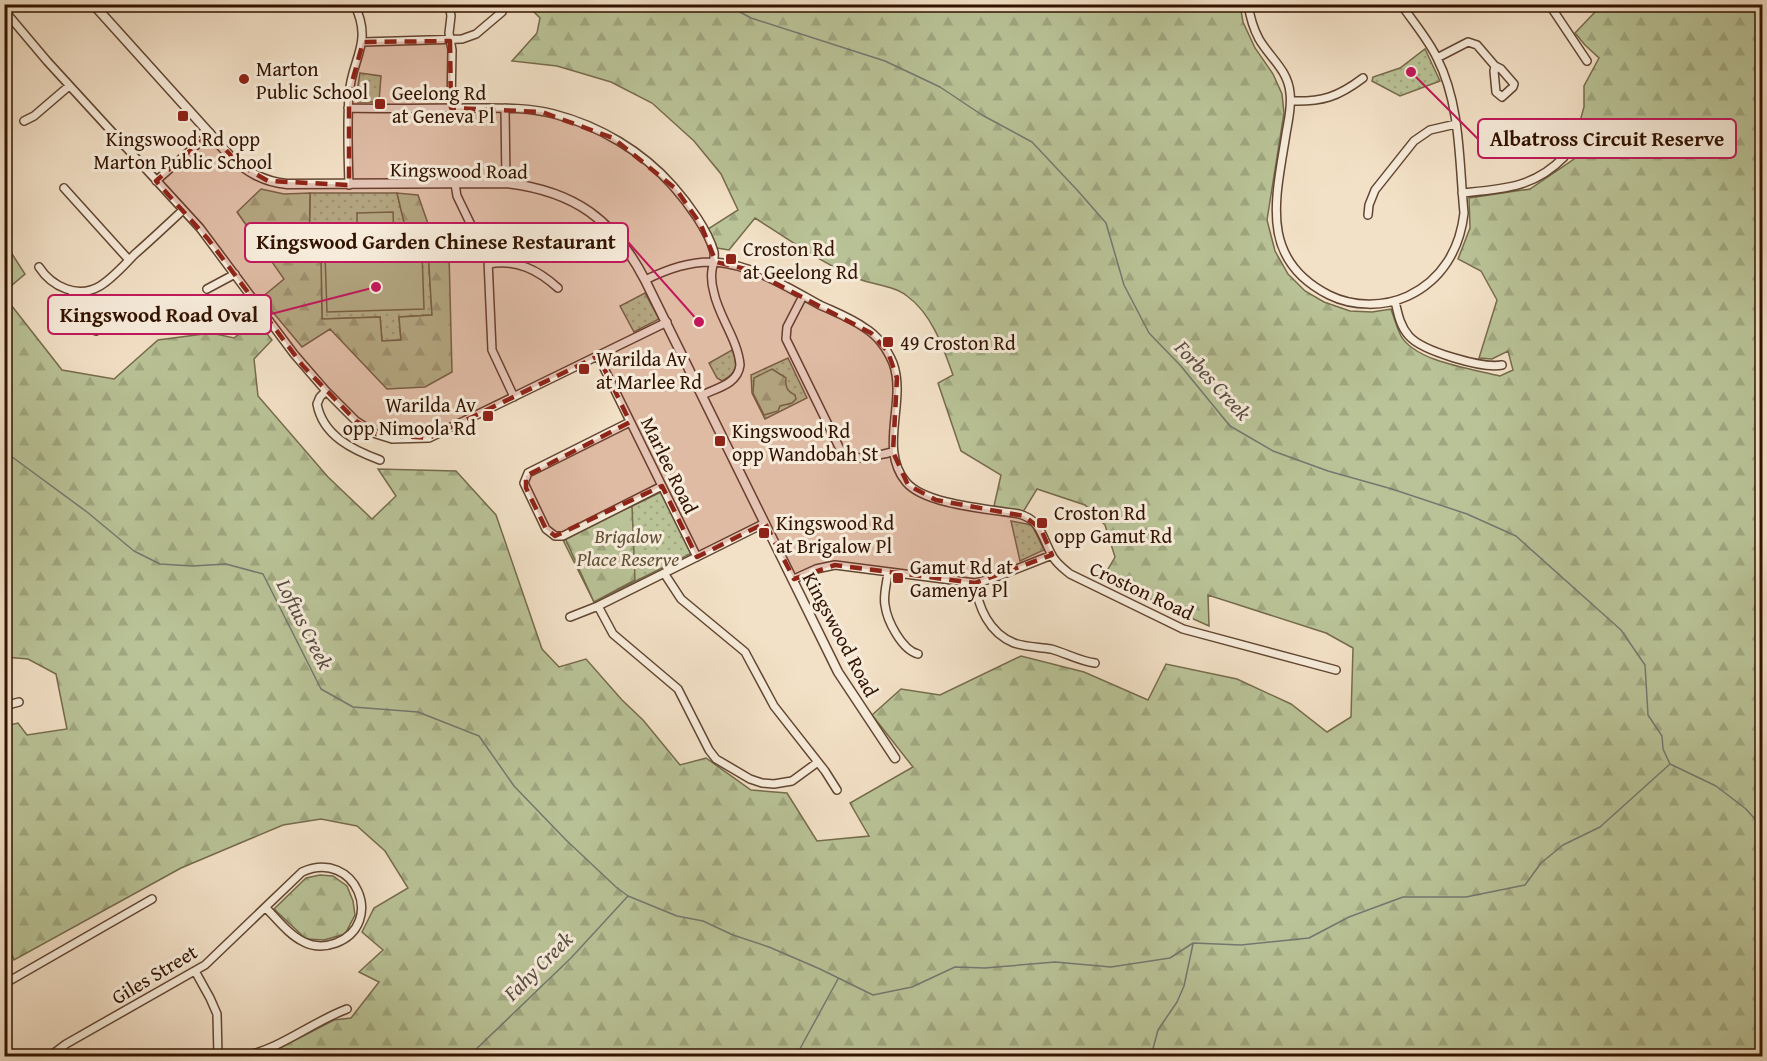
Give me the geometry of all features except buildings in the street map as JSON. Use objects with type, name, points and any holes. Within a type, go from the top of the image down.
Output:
[{"type":"street","name":"Kingswood Road","points":[[93,4],[240,165],[268,181],[287,184],[506,183],[548,191],[588,210],[601,220],[619,237],[634,257],[838,672],[895,758]]},
{"type":"street","points":[[349,184],[350,84],[363,42],[360,17],[354,4]]},
{"type":"street","points":[[449,4],[452,50],[451,108]]},
{"type":"street","points":[[1248,4],[1258,38],[1285,74],[1291,101],[1275,208],[1277,230],[1284,251],[1305,279],[1333,297],[1361,304],[1395,301],[1427,284],[1450,258],[1463,222],[1456,123],[1450,94],[1437,58],[1401,4]]},
{"type":"street","points":[[1549,4],[1587,61]]},
{"type":"street","points":[[4,10],[69,86],[208,239],[294,354],[326,391],[356,421],[376,434],[392,439],[429,438],[666,322]]},
{"type":"street","points":[[363,42],[462,39],[476,34],[502,12]]},
{"type":"street","points":[[1437,58],[1471,42],[1478,45],[1495,66]]},
{"type":"street","points":[[1291,101],[1312,102],[1330,98],[1363,78]]},
{"type":"street","points":[[24,121],[34,116],[69,86]]},
{"type":"street","points":[[348,108],[505,108],[542,112],[575,121],[607,135],[635,152],[667,179],[692,211],[711,245],[714,262],[711,272],[713,292],[739,358],[740,370],[734,379],[702,395]]},
{"type":"street","points":[[505,108],[506,183]]},
{"type":"street","points":[[1368,215],[1375,190],[1414,141],[1430,130],[1456,123]]},
{"type":"street","points":[[156,181],[210,133]]},
{"type":"street","points":[[1462,193],[1505,188],[1525,183],[1548,172],[1564,157]]},
{"type":"street","points":[[454,184],[489,264],[492,350],[514,397]]},
{"type":"street","points":[[64,188],[129,260]]},
{"type":"street","points":[[39,267],[55,284],[73,291],[89,290],[103,284],[183,210]]},
{"type":"street","name":"Croston Road","points":[[645,280],[686,265],[714,262],[750,270],[865,327],[888,352],[895,369],[898,386],[893,452],[904,480],[918,492],[936,500],[1018,514],[1029,518],[1041,530],[1052,555],[1061,567],[1076,577],[1183,629],[1336,670]]},
{"type":"street","points":[[489,264],[511,263],[528,267],[544,276],[558,288]]},
{"type":"street","points":[[207,289],[235,274]]},
{"type":"street","points":[[73,291],[72,304],[77,316],[87,327],[96,331]]},
{"type":"street","points":[[803,296],[787,327],[786,339],[840,449],[846,456],[853,459],[893,452]]},
{"type":"street","points":[[1395,301],[1402,326],[1420,345],[1482,365],[1502,365]]},
{"type":"street","name":"Marlee Road","points":[[598,356],[697,557]]},
{"type":"street","points":[[326,391],[317,404],[334,435],[352,449],[380,460]]},
{"type":"street","points":[[630,422],[528,473],[524,483],[546,529],[555,536],[562,536],[662,486]]},
{"type":"street","points":[[570,617],[598,606],[765,523]]},
{"type":"street","points":[[794,579],[816,569],[835,565],[975,583],[1052,555]]},
{"type":"street","points":[[888,572],[884,601],[886,613],[904,645],[918,654]]},
{"type":"street","points":[[664,573],[681,599],[745,652],[774,706],[837,790]]},
{"type":"street","points":[[975,583],[982,612],[1008,640],[1052,649],[1079,660],[1095,663]]},
{"type":"street","points":[[598,606],[614,634],[678,689],[709,750],[722,762],[750,779],[774,784],[792,780],[818,762]]},
{"type":"street","points":[[4,706],[19,702]]},
{"type":"street","name":"Giles Street","points":[[50,1056],[66,1044],[195,971],[212,959],[302,872],[322,867],[337,870],[351,879],[360,894],[361,902],[360,917],[348,935],[335,944],[321,946],[307,943],[295,936],[266,908]]},
{"type":"street","points":[[4,984],[152,899]]},
{"type":"street","points":[[195,971],[217,1014],[219,1056]]},
{"type":"street","points":[[245,1056],[278,1045],[318,1021],[347,1009]]},
{"type":"highlighted area","points":[[450,41],[451,108],[542,112],[613,138],[676,189],[701,225],[716,262],[750,270],[871,333],[888,352],[897,378],[893,452],[908,485],[936,500],[1024,516],[1041,529],[1052,555],[975,583],[835,565],[794,579],[765,523],[697,557],[662,486],[555,536],[546,529],[526,488],[526,476],[630,422],[598,356],[429,438],[376,434],[356,421],[303,366],[208,239],[156,181],[210,133],[240,165],[268,181],[349,185],[349,93],[363,42]]},
{"type":"green space","points":[[527,5],[1240,5],[1243,22],[1255,48],[1273,74],[1282,94],[1284,113],[1267,220],[1275,251],[1288,274],[1305,291],[1324,302],[1350,311],[1372,312],[1391,309],[1401,336],[1408,345],[1419,352],[1446,363],[1500,376],[1513,370],[1508,351],[1492,359],[1479,358],[1497,300],[1481,271],[1458,259],[1470,228],[1469,198],[1530,189],[1574,159],[1575,139],[1584,107],[1584,86],[1599,58],[1575,33],[1597,10],[1612,5],[1756,5],[1762,13],[1762,1056],[264,1056],[334,1020],[351,1018],[379,982],[359,972],[383,950],[362,932],[374,908],[408,888],[385,851],[357,826],[321,819],[283,825],[181,868],[14,960],[4,934],[5,726],[18,723],[27,735],[67,729],[56,674],[28,659],[5,657],[4,296],[62,370],[114,379],[158,340],[211,333],[234,338],[256,320],[272,340],[254,359],[258,396],[328,477],[372,519],[396,496],[378,469],[456,471],[496,515],[542,649],[559,667],[586,659],[643,720],[680,765],[706,758],[751,790],[787,793],[817,841],[869,836],[850,803],[913,767],[872,715],[901,689],[940,695],[1021,656],[1084,672],[1148,700],[1166,664],[1237,679],[1291,704],[1327,732],[1351,717],[1353,648],[1326,633],[1208,595],[1209,626],[1103,578],[1115,557],[1105,525],[1085,505],[1037,489],[1023,512],[994,506],[1001,475],[961,451],[938,383],[953,375],[936,332],[916,303],[897,290],[859,279],[832,266],[755,218],[729,250],[717,248],[708,229],[738,210],[721,174],[694,141],[652,103],[611,82],[557,66],[512,61],[537,33],[540,18]]},
{"type":"green space","points":[[1425,49],[1440,81],[1400,96],[1372,81],[1373,77],[1400,68]]},
{"type":"green space","points":[[360,73],[381,76],[379,102],[358,102],[356,98]]},
{"type":"green space","points":[[261,189],[284,194],[310,193],[309,257],[321,258],[322,319],[380,317],[382,341],[401,340],[399,317],[432,315],[428,250],[409,243],[397,193],[418,195],[433,238],[449,254],[452,372],[425,387],[387,389],[330,329],[302,347],[261,298],[284,279],[237,212]]},
{"type":"green space","points":[[310,193],[397,193],[409,243],[428,250],[432,315],[399,317],[401,340],[382,341],[380,317],[322,319],[321,258],[309,258]]},
{"type":"green space","points":[[393,212],[394,239],[384,240],[399,253],[422,253],[424,309],[327,312],[325,255],[346,255],[356,243],[361,241],[357,240],[357,213]]},
{"type":"green space","points":[[5,243],[25,274],[4,291]]},
{"type":"green space","points":[[645,293],[659,319],[634,332],[620,306]]},
{"type":"green space","points":[[732,350],[736,360],[734,372],[722,381],[717,378],[709,363]]},
{"type":"green space","points":[[788,358],[807,398],[765,419],[752,393],[751,375]]},
{"type":"green space","points":[[772,369],[786,378],[787,388],[796,399],[792,403],[780,406],[778,411],[764,415],[753,393],[754,378]]},
{"type":"green space","name":"Brigalow Place Reserve","points":[[661,492],[692,553],[594,602],[563,540]]},
{"type":"green space","points":[[632,506],[635,580],[594,602],[565,538]]},
{"type":"green space","points":[[1011,521],[1032,525],[1044,550],[1020,561]]},
{"type":"green space","points":[[320,875],[333,876],[347,886],[355,915],[345,934],[324,940],[306,939],[274,909],[306,878]]},
{"type":"waterway","name":"Forbes Creek","points":[[725,4],[751,18],[885,61],[940,87],[982,115],[1032,142],[1106,223],[1124,285],[1149,333],[1180,365],[1230,426],[1273,451],[1328,471],[1467,514],[1516,536],[1621,630],[1645,665],[1648,715],[1662,736],[1663,749],[1670,764],[1716,786],[1746,809],[1762,827]]},
{"type":"waterway","name":"Loftus Creek","points":[[4,451],[87,512],[134,551],[160,564],[192,566],[226,564],[263,574],[321,689],[353,707],[418,712],[479,736],[514,786],[566,840],[628,896],[677,916],[703,921],[733,935],[769,947],[873,995],[912,987],[955,967],[985,968],[1055,962],[1111,967],[1170,958],[1193,943],[1241,945],[1309,938],[1349,917],[1403,897],[1466,897],[1525,885],[1541,863],[1563,845],[1600,827],[1670,764]]},
{"type":"waterway","name":"Fahy Creek","points":[[469,1056],[571,958],[628,896]]},
{"type":"waterway","points":[[1151,1056],[1158,1030],[1177,1002],[1184,986],[1193,944]]},
{"type":"waterway","points":[[796,1056],[838,979]]},
{"type":"place","name":"Albatross Circuit Reserve","points":[[1411,72]]},
{"type":"place","name":"Marton Public School","points":[[244,79]]},
{"type":"place","name":"Geelong Rd at Geneva Pl","points":[[380,104]]},
{"type":"place","name":"Kingswood Rd opp Marton Public School","points":[[183,116]]},
{"type":"place","name":"Croston Rd at Geelong Rd","points":[[731,259]]},
{"type":"place","name":"Kingswood Road Oval","points":[[376,287]]},
{"type":"place","name":"Kingswood Garden Chinese Restaurant","points":[[699,322]]},
{"type":"place","name":"49 Croston Rd","points":[[888,342]]},
{"type":"place","name":"Warilda Av at Marlee Rd","points":[[584,369]]},
{"type":"place","name":"Warilda Av opp Nimoola Rd","points":[[488,416]]},
{"type":"place","name":"Kingswood Rd opp Wandobah St","points":[[720,441]]},
{"type":"place","name":"Croston Rd opp Gamut Rd","points":[[1042,523]]},
{"type":"place","name":"Kingswood Rd at Brigalow Pl","points":[[764,533]]},
{"type":"place","name":"Gamut Rd at Gamenya Pl","points":[[898,578]]}]
